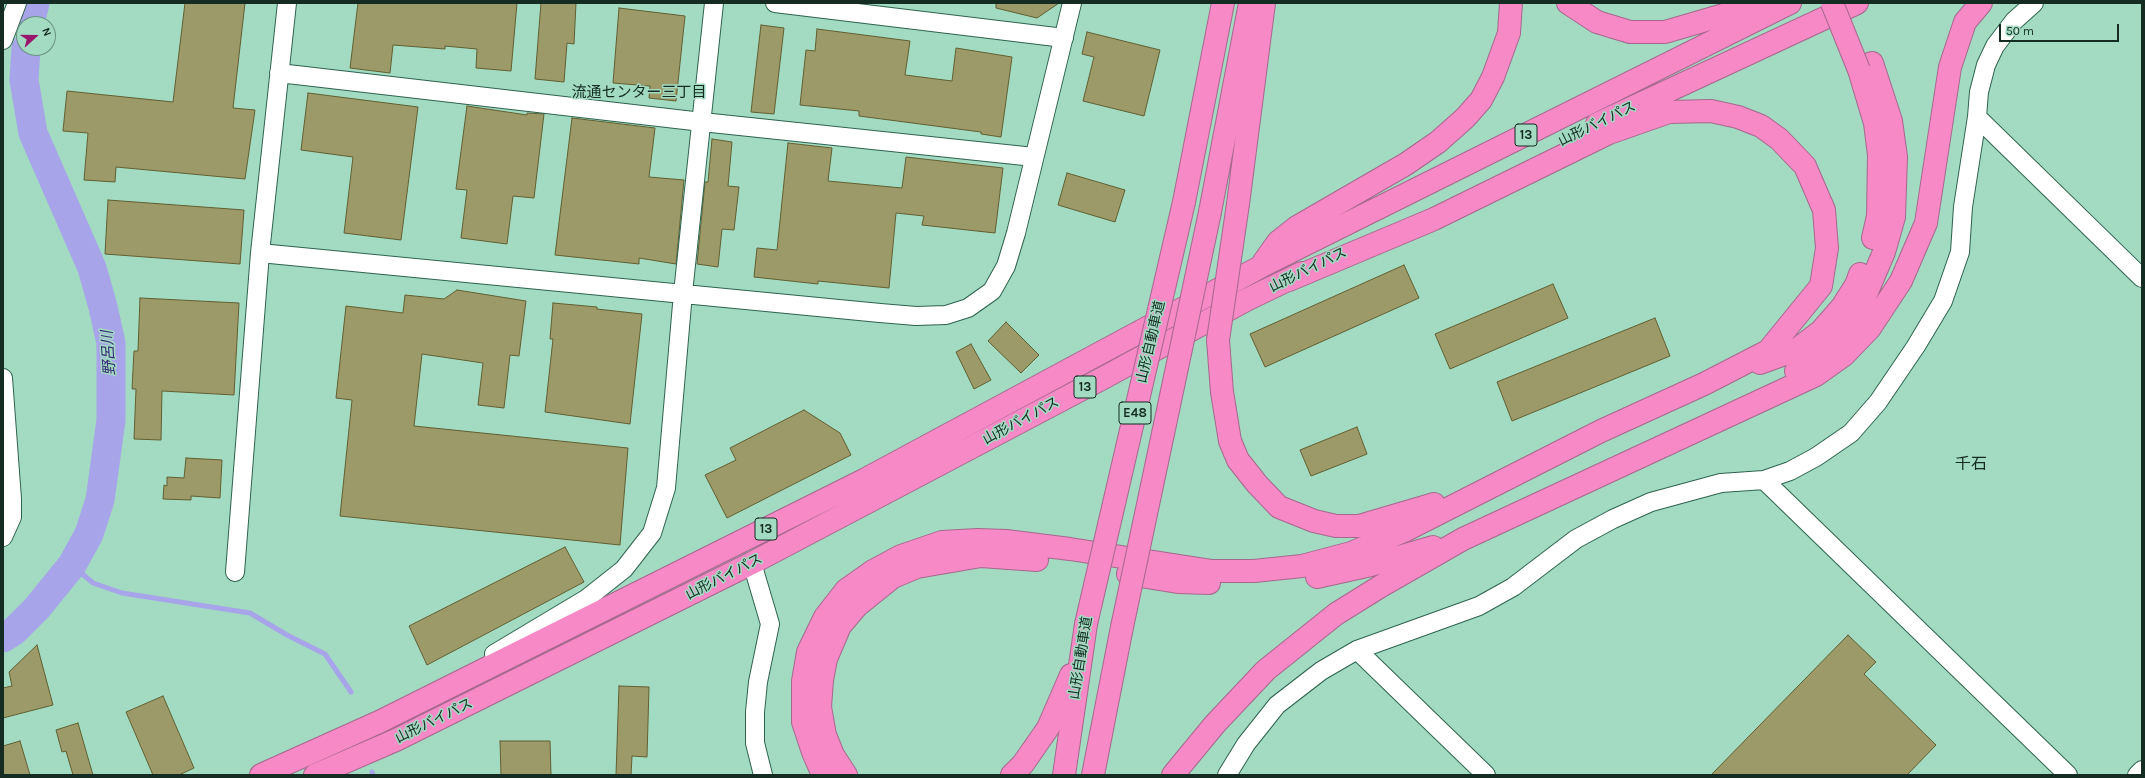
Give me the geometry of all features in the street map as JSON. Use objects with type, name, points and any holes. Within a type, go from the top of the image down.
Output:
[{"type":"highway","name":"山形自動車道","points":[[1064,775],[1086,624],[1184,202],[1223,3]]},
{"type":"highway","name":"E48","points":[[1093,775],[1122,627],[1210,212],[1250,3]]},
{"type":"highway","points":[[1264,3],[1238,204],[1218,340],[1222,392],[1230,442],[1238,460],[1257,484],[1279,507],[1314,521],[1336,526],[1358,526],[1488,488]]},
{"type":"highway","points":[[1262,266],[1278,242],[1297,227],[1406,164],[1438,142],[1465,118],[1481,100],[1492,77],[1509,33],[1511,3]]},
{"type":"highway","points":[[1568,3],[1597,22],[1630,32],[1665,32],[1737,11],[1754,3]]},
{"type":"highway","name":"山形バイパス","points":[[261,775],[379,722],[864,480],[1262,266],[1790,3]]},
{"type":"highway","points":[[1738,411],[1808,364],[1833,343],[1855,317],[1876,272],[1894,217],[1896,156],[1891,122],[1866,67],[1832,3]]},
{"type":"highway","points":[[1704,384],[1796,350],[1820,331],[1842,307],[1856,285],[1870,249],[1878,216],[1879,155],[1866,67],[1848,3]]},
{"type":"highway","name":"山形バイパス","points":[[315,775],[396,740],[752,563],[1031,416],[1246,300],[1289,280],[1602,121],[1857,3]]},
{"type":"highway","points":[[1174,775],[1215,724],[1247,690],[1295,645],[1336,614],[1381,586],[1463,539],[1816,374],[1844,355],[1870,328],[1902,280],[1926,223],[1950,67],[1965,22],[1981,3]]},
{"type":"highway","points":[[823,775],[813,752],[803,722],[803,681],[808,652],[825,617],[846,590],[873,571],[901,556],[942,542],[1006,541],[1212,572],[1254,571],[1302,566],[1351,553],[1406,530],[1601,431],[1704,384],[1768,351],[1821,286],[1827,248],[1824,210],[1805,166],[1779,139],[1761,126],[1738,116],[1711,111],[1669,112],[1656,115],[1609,133],[1434,219],[1289,280]]},
{"type":"highway","points":[[846,775],[833,755],[825,734],[820,708],[822,680],[826,659],[840,626],[857,606],[893,577],[917,567],[982,556],[1019,558],[1178,582],[1265,583],[1314,577],[1371,565],[1463,539]]},
{"type":"highway","points":[[1012,775],[1023,764],[1048,728],[1080,657]]},
{"type":"street","points":[[3,40],[17,3]]},
{"type":"street","points":[[235,572],[260,253],[287,3]]},
{"type":"street","points":[[379,722],[586,599],[624,569],[652,533],[666,488],[683,293],[714,3]]},
{"type":"street","points":[[775,3],[1064,38]]},
{"type":"street","points":[[260,253],[916,316],[946,315],[968,308],[992,291],[1006,266],[1072,3]]},
{"type":"street","points":[[1227,775],[1246,744],[1277,705],[1321,671],[1357,650],[1479,606],[1513,587],[1576,539],[1613,519],[1651,502],[1721,483],[1764,480],[1790,471],[1816,457],[1850,434],[1878,402],[1916,346],[1943,301],[1960,252],[1963,207],[1977,117],[1978,92],[1986,65],[1995,46],[2014,21],[2034,3]]},
{"type":"street","points":[[279,73],[702,122],[1034,157]]},
{"type":"street","points":[[1977,117],[2142,278]]},
{"type":"street","points":[[3,378],[12,499],[12,517],[3,537]]},
{"type":"street","points":[[1764,480],[2068,775]]},
{"type":"street","points":[[752,563],[770,624],[758,682],[755,712],[755,743],[763,775]]},
{"type":"street","points":[[1357,650],[1486,775]]},
{"type":"street","points":[[2137,775],[2142,770]]},
{"type":"building","points":[[185,3],[245,3],[233,108],[255,110],[245,179],[116,167],[115,182],[84,180],[88,133],[63,131],[67,91],[173,102]]},
{"type":"building","points":[[358,3],[517,3],[511,71],[476,68],[477,49],[445,46],[445,49],[393,45],[390,73],[350,68]]},
{"type":"building","points":[[541,3],[576,3],[574,44],[567,43],[564,82],[535,79]]},
{"type":"building","points":[[996,3],[1059,3],[1037,18],[996,8]]},
{"type":"building","points":[[619,8],[685,16],[676,101],[649,98],[650,86],[613,83]]},
{"type":"building","points":[[761,25],[784,28],[774,114],[751,112]]},
{"type":"building","points":[[817,29],[910,41],[905,75],[952,81],[956,48],[1012,57],[1001,137],[981,134],[981,132],[859,116],[859,111],[800,105],[806,50],[815,51]]},
{"type":"building","points":[[1087,32],[1160,50],[1144,116],[1083,101],[1094,57],[1082,54]]},
{"type":"building","points":[[308,93],[418,107],[401,240],[344,233],[353,157],[301,150]]},
{"type":"building","points":[[467,106],[527,115],[527,113],[544,114],[534,198],[513,196],[507,244],[461,238],[467,190],[456,189]]},
{"type":"building","points":[[572,118],[655,128],[649,177],[684,180],[676,264],[639,258],[639,264],[555,255]]},
{"type":"building","points":[[712,139],[732,142],[728,186],[739,187],[734,230],[722,229],[718,267],[697,264],[705,182],[708,182]]},
{"type":"building","points":[[788,143],[832,148],[828,181],[902,188],[906,157],[1003,168],[995,233],[922,225],[924,216],[896,213],[889,288],[818,281],[818,284],[754,277],[757,248],[777,250]]},
{"type":"building","points":[[1067,173],[1125,190],[1115,222],[1058,205]]},
{"type":"building","points":[[108,200],[244,210],[240,264],[105,254]]},
{"type":"building","points":[[1404,265],[1419,298],[1265,367],[1250,334]]},
{"type":"building","points":[[1553,284],[1568,318],[1450,369],[1435,334]]},
{"type":"building","points":[[457,290],[526,301],[519,356],[510,355],[504,408],[478,405],[483,363],[422,354],[414,426],[628,448],[620,545],[340,516],[352,400],[336,398],[346,306],[403,313],[405,295],[444,299]]},
{"type":"building","points":[[140,298],[239,303],[234,395],[162,391],[161,440],[134,439],[136,389],[132,389],[134,351],[138,351]]},
{"type":"building","points":[[553,303],[597,307],[597,309],[642,314],[630,424],[545,412],[553,339],[550,339]]},
{"type":"building","points":[[1655,318],[1670,356],[1512,421],[1497,382]]},
{"type":"building","points":[[1006,322],[1039,355],[1021,373],[988,341]]},
{"type":"building","points":[[971,344],[991,380],[974,389],[956,352]]},
{"type":"building","points":[[804,410],[840,433],[851,455],[727,518],[705,475],[736,460],[730,448]]},
{"type":"building","points":[[1357,427],[1367,454],[1311,476],[1300,450]]},
{"type":"building","points":[[186,458],[222,460],[220,498],[191,496],[191,500],[163,499],[164,485],[167,486],[167,477],[184,478]]},
{"type":"building","points":[[565,547],[584,582],[427,665],[409,626]]},
{"type":"building","points":[[1848,635],[1876,662],[1864,674],[1936,745],[1907,775],[1711,775]]},
{"type":"building","points":[[37,645],[53,705],[3,718],[3,688],[12,686],[9,672]]},
{"type":"building","points":[[619,686],[649,687],[647,757],[632,756],[631,775],[616,775]]},
{"type":"building","points":[[163,696],[194,768],[179,775],[153,775],[126,712]]},
{"type":"building","points":[[78,723],[93,775],[73,775],[66,751],[62,752],[56,730]]},
{"type":"building","points":[[20,741],[30,775],[3,775],[3,746]]},
{"type":"building","points":[[500,741],[550,741],[551,775],[501,775]]},
{"type":"waterway","name":"野呂川","points":[[32,16],[35,3]]},
{"type":"waterway","name":"野呂川","points":[[3,638],[14,631],[37,608],[72,565],[89,534],[100,500],[111,420],[111,343],[103,307],[92,268],[33,133],[24,80],[26,56]]},
{"type":"waterway","points":[[72,565],[93,583],[122,593],[250,613],[287,635],[325,654],[351,692]]},
{"type":"district","name":"流通センター三丁目","points":[[639,93]]},
{"type":"district","name":"千石","points":[[1971,464]]}]
